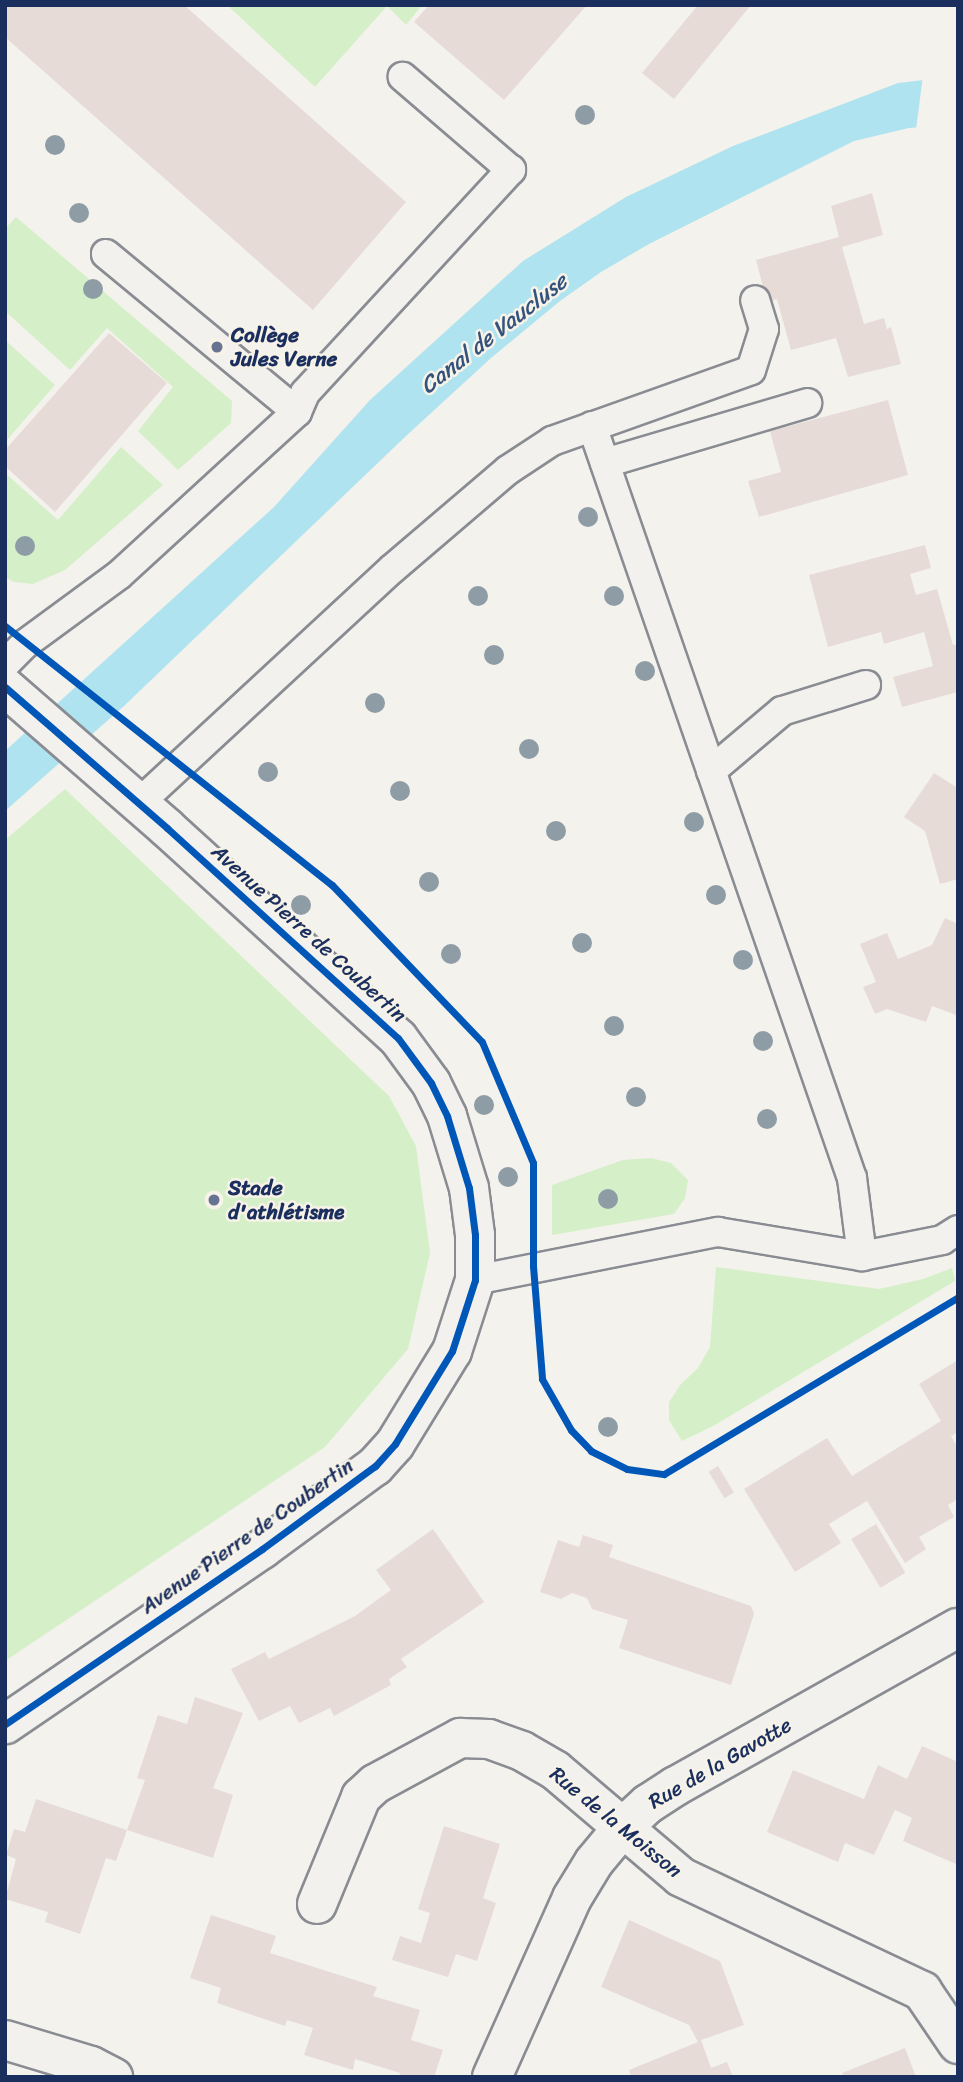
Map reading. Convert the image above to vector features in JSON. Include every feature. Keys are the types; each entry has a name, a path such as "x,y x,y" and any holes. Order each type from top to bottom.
{"street":[{"name":"Avenue Pierre de Coubertin","path":"5,687 398,1038 431,1083 461,1151 475,1235 475,1280 453,1351 395,1444 375,1466 272,1542 5,1724"},
{"name":"Rue de la Gavotte","path":"492,2077 572,1898 594,1862 623,1826 648,1804 676,1786 958,1628"},
{"name":"Rue de la Moisson","path":"317,1905 361,1797 374,1784 460,1738 489,1739 522,1751 555,1770 681,1877 922,1991 958,2044"},
{"path":"9,2043 91,2066 113,2077"}],"lane":[{"path":"5,664 26,643 118,575 297,412 305,393 511,170 403,76"},
{"path":"106,254 297,412"},
{"path":"138,804 382,579 508,470 552,441 751,370 764,329 755,300"},
{"path":"605,463 807,403"},
{"path":"592,426 852,1178 862,1256"},
{"path":"711,771 782,711 866,685"},
{"path":"475,1280 718,1232 862,1256 942,1240 958,1230"}],"green space":[{"path":"227,5 422,5 406,25 387,6 315,87"},
{"path":"16,217 232,401 231,423 178,470 138,431 173,387 107,328 70,370 5,311 5,229"},
{"path":"5,340 55,385 5,442"},
{"path":"121,447 163,485 65,570 33,584 14,582 5,577 5,473 58,520"},
{"name":"Stade d'athlétisme","path":"65,789 389,1096 416,1146 430,1253 408,1349 325,1447 5,1661 5,840"},
{"path":"651,1158 671,1163 688,1180 685,1198 674,1214 552,1235 552,1185 623,1160"},
{"path":"716,1267 879,1289 923,1279 952,1268 955,1281 715,1425 682,1441 669,1420 669,1402 681,1384 698,1368 710,1347"}],"water":[{"name":"Canal de Vaucluse","path":"958,76 958,124 909,128 854,141 649,244 601,272 560,301 491,358 406,436 124,706 5,811 5,751 274,507 370,400 523,261 626,197 733,146 898,83"}],"pier":[{"path":"958,72 957,127 916,130 923,75"}],"building":[{"path":"5,5 184,5 406,202 313,310 5,37"},
{"path":"429,5 587,5 504,100 414,22"},
{"path":"698,5 751,5 674,99 642,73"},
{"path":"872,193 883,235 842,247 864,324 884,318 887,329 891,327 901,364 848,377 836,338 791,350 777,299 767,302 756,260 839,237 831,206"},
{"path":"109,333 167,383 55,512 5,466 5,450"},
{"path":"888,400 908,475 759,517 748,481 781,472 770,431"},
{"path":"925,545 931,568 910,574 916,595 937,589 953,645 958,644 958,692 902,707 893,677 933,666 924,632 884,644 881,632 828,647 809,575"},
{"path":"934,773 958,788 958,879 940,884 925,831 904,817"},
{"path":"945,918 958,924 956,1015 932,1006 926,1022 887,1009 875,1014 863,987 876,982 860,944 887,933 898,959 932,945"},
{"path":"958,1360 958,1432 951,1436 958,1448 958,1499 948,1505 954,1517 919,1537 926,1549 905,1563 867,1501 829,1524 841,1543 795,1572 744,1489 827,1438 852,1476 941,1421 919,1384"},
{"path":"718,1466 734,1493 725,1498 709,1472"},
{"path":"876,1524 905,1573 880,1588 851,1539"},
{"path":"433,1529 484,1602 401,1659 407,1667 389,1679 391,1685 334,1716 330,1708 299,1723 290,1706 259,1721 231,1669 265,1652 269,1659 355,1616 391,1590 376,1570"},
{"path":"583,1535 613,1545 609,1557 751,1606 754,1614 731,1685 619,1648 628,1620 592,1609 587,1598 572,1593 561,1599 540,1592 558,1540 579,1547"},
{"path":"195,1697 243,1713 213,1788 233,1795 213,1858 127,1830 145,1780 137,1778 158,1715 187,1724"},
{"path":"922,1746 958,1762 956,1864 903,1841 912,1818 895,1810 874,1855 845,1843 838,1862 767,1832 793,1770 864,1799 878,1765 907,1779"},
{"path":"36,1799 127,1830 116,1861 106,1858 80,1934 45,1922 48,1912 5,1899 16,1859 6,1855 14,1829 25,1832"},
{"path":"444,1826 500,1844 483,1898 496,1903 477,1961 456,1954 448,1977 392,1960 400,1936 421,1943 430,1913 418,1909"},
{"path":"211,1915 276,1936 270,1953 377,1987 373,1996 420,2010 411,2040 443,2050 434,2077 399,2077 400,2073 355,2059 353,2070 304,2055 313,2028 287,2020 285,2026 217,2003 221,1988 190,1978"},
{"path":"629,1920 720,1961 744,2025 701,2040 711,2068 727,2062 733,2077 631,2077 629,2070 698,2042 689,2025 601,1987"},
{"path":"905,2048 916,2077 844,2077 842,2073"}],"cycle path":[{"path":"5,626 332,885 482,1042 533,1163 533,1266 542,1379 571,1430 591,1451 627,1469 664,1474 958,1297"},
{"path":"5,687 167,828 398,1038 431,1083 447,1116 469,1188 475,1235 475,1280 452,1351 395,1444 375,1466 262,1549 5,1724"}],"place":[{"name":"Collège Jules Verne","path":"217,347"},
{"name":"Stade d'athlétisme","path":"214,1200"}]}
